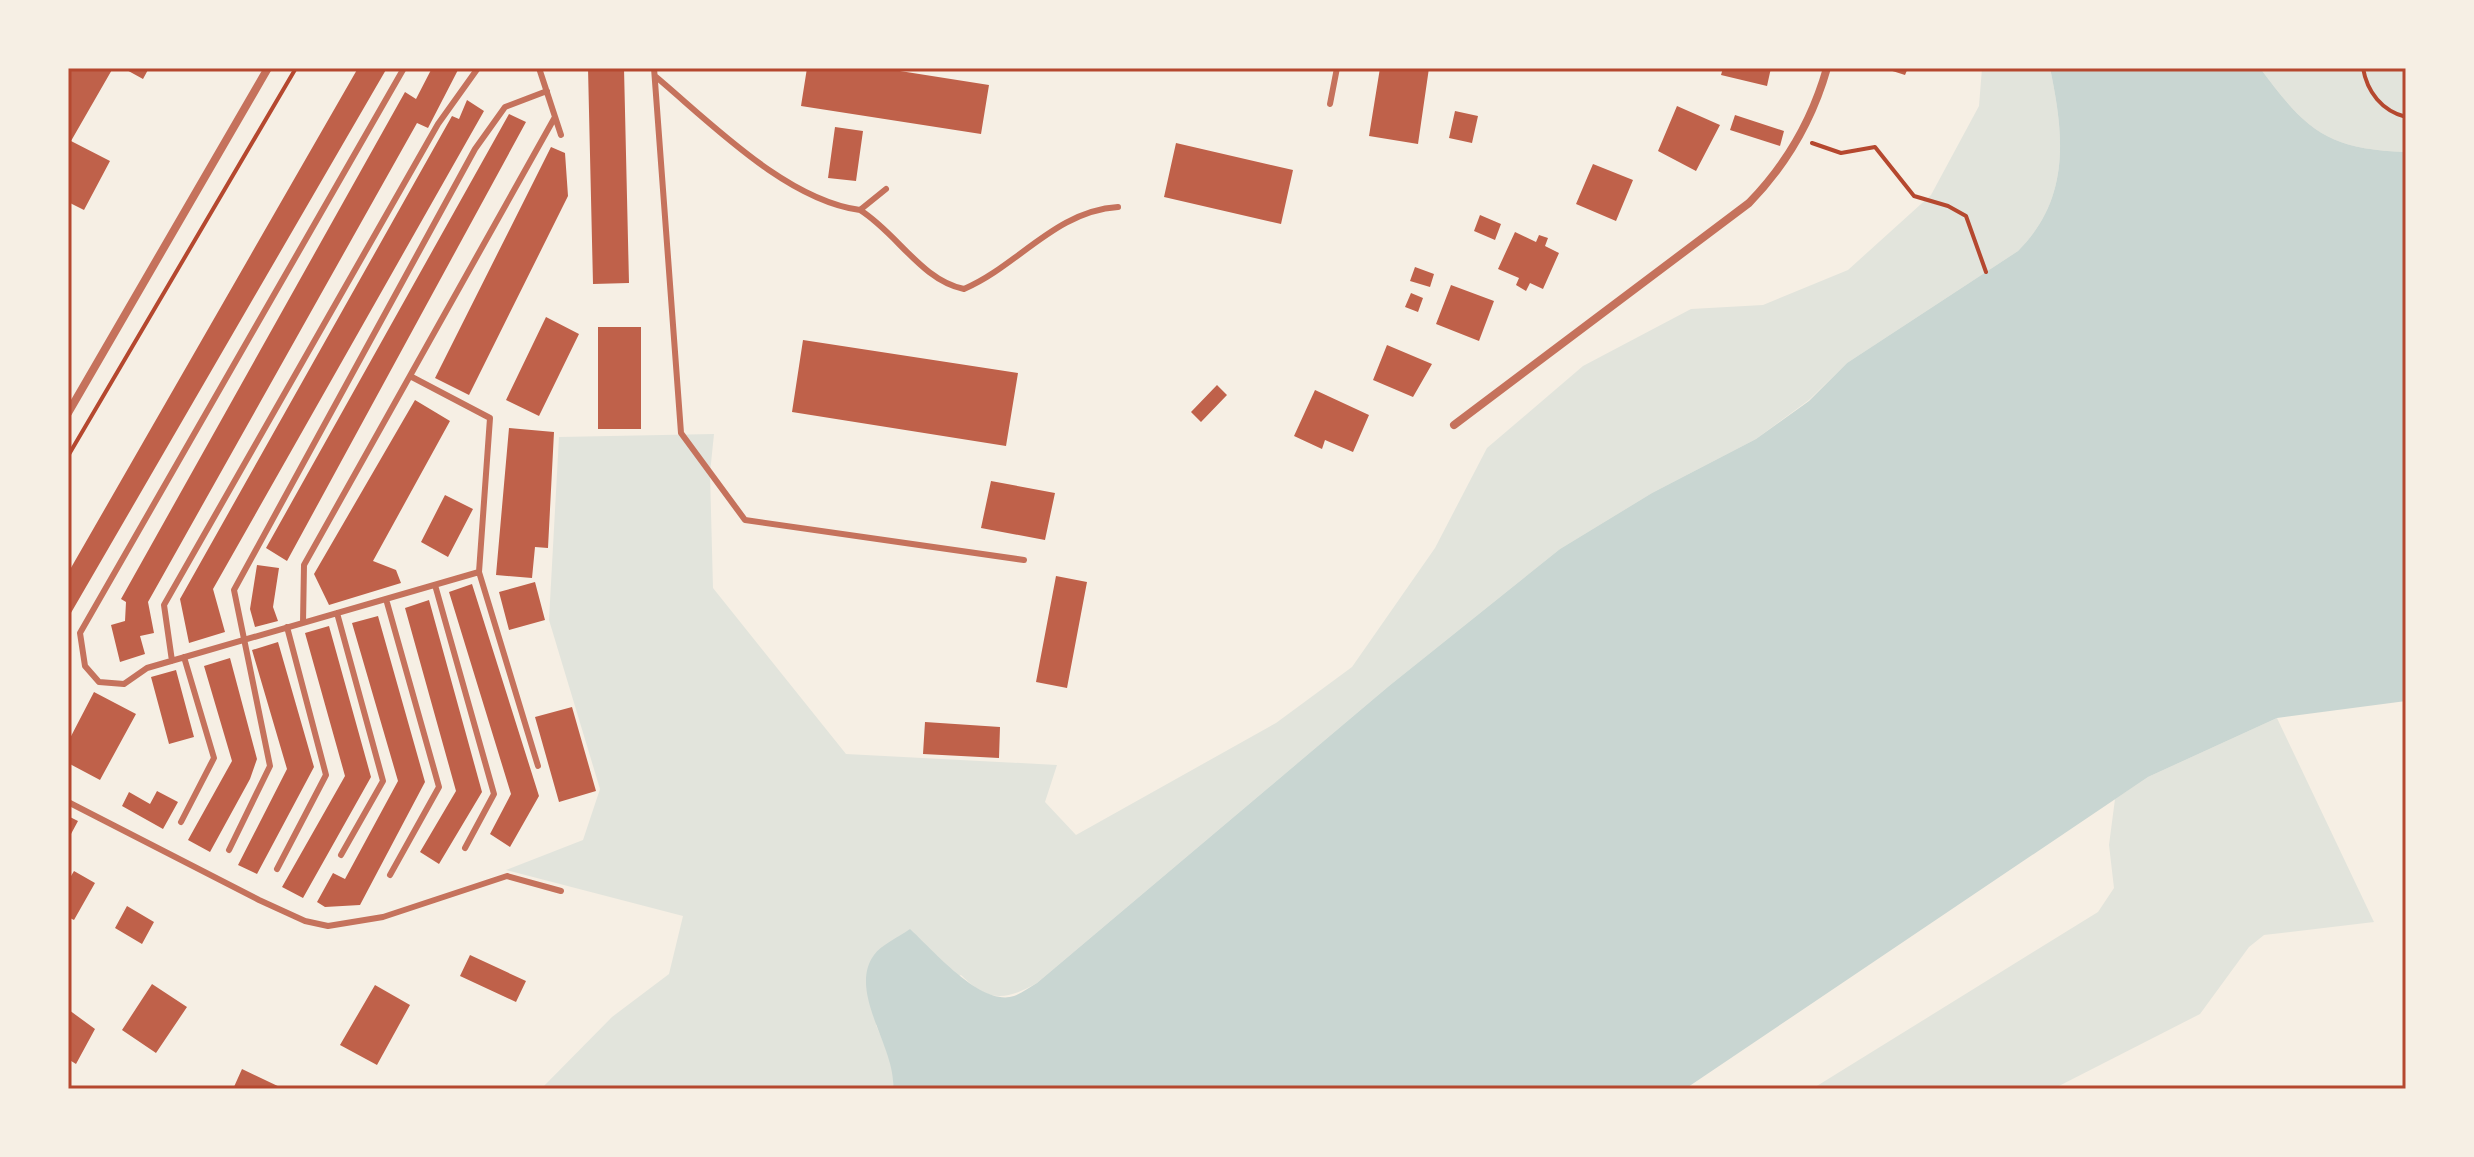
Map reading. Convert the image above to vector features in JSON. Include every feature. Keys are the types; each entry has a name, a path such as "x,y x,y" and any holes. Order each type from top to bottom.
{"street":[{"path":"68,413 268,68"},
{"path":"1454,425 1722,226 1774,177 1799,137 1827,68"}],"lane":[{"path":"404,68 80,633 85,666 99,682 124,684 147,668 479,572"},
{"path":"172,661 164,605 438,124 478,68"},
{"path":"539,68 561,135"},
{"path":"654,68 681,433 745,520 1024,560"},
{"path":"1330,104 1337,68"},
{"path":"655,76 763,166 837,207 860,210 884,226 936,279 964,289 1062,225 1087,213 1118,207"},
{"path":"229,850 270,766 234,590 475,149 505,107 547,91"},
{"path":"303,623 304,565 555,117"},
{"path":"860,210 886,189"},
{"path":"410,376 490,418 479,572 538,766"},
{"path":"435,585 494,794 465,848"},
{"path":"386,599 439,787 390,875"},
{"path":"337,613 383,781 341,855"},
{"path":"277,869 326,775 287,627"},
{"path":"181,822 214,758 184,657"},
{"path":"68,802 259,900 305,921 328,926 383,917 507,876 561,891"}],"path":[{"path":"68,456 296,68"},
{"path":"2363,68 2366,85 2379,102 2395,114 2406,117"},
{"path":"1799,137 1841,153 1875,147 1914,196 1948,206 1966,216 1986,272"}],"shaded area":[{"path":"1982,68 2050,68 2058,117 2059,165 2047,209 2035,231 2018,251 1847,363 1809,400 1756,439 1652,493 1560,549 1389,686 1037,983 1015,993 997,996 980,990 961,975 876,1025 893,1065 893,1089 541,1089 612,1017 669,974 683,916 506,870 583,840 600,789 549,620 559,437 714,434 710,473 713,588 846,754 1057,765 1045,802 1076,835 1276,723 1352,667 1435,548 1487,448 1583,366 1691,309 1763,305 1848,270 1931,195 1979,106"},
{"path":"2050,68 2260,68 2291,107 2320,132 2356,146 2406,152 2406,701 2277,718 2148,777 1685,1089 893,1089 888,1056 866,986 867,970 881,948 910,929 958,974 987,993 1001,997 1014,996 1026,990 1389,686 1560,549 1652,493 1756,439 1809,401 1847,363 2018,251 2035,231 2047,209 2059,165 2058,117"},
{"path":"2260,68 2406,68 2406,152 2356,146 2320,132 2291,107"},
{"path":"2277,718 2374,922 2264,935 2249,947 2200,1014 2053,1089 1812,1089 2098,912 2114,888 2109,845 2115,799 2148,777"}],"building":[{"path":"68,68 113,68 71,141 110,161 84,210 68,202"},
{"path":"123,68 149,68 143,79"},
{"path":"358,68 387,68 68,618 68,573"},
{"path":"432,68 459,68 428,128 417,123 148,602 154,633 140,636 145,654 120,662 111,625 125,621 126,602 121,599 405,92 416,99"},
{"path":"588,68 624,68 629,283 593,284"},
{"path":"807,68 881,68 989,85 981,134 801,106"},
{"path":"1380,68 1429,68 1418,144 1369,136"},
{"path":"1723,68 1771,68 1767,86 1721,75"},
{"path":"1883,68 1908,68 1905,75"},
{"path":"467,100 484,111 213,589 225,632 189,643 180,599 452,116 459,119"},
{"path":"1677,106 1720,125 1696,171 1658,151"},
{"path":"1455,111 1478,116 1472,143 1449,138"},
{"path":"509,114 526,122 287,561 266,548"},
{"path":"1735,115 1784,131 1780,146 1730,130"},
{"path":"835,127 863,131 856,181 828,178"},
{"path":"1176,143 1293,170 1281,224 1164,197"},
{"path":"551,147 565,153 568,196 469,395 435,378"},
{"path":"1593,164 1633,180 1616,221 1576,204"},
{"path":"1480,215 1501,224 1495,240 1474,231"},
{"path":"1515,232 1536,242 1539,235 1548,238 1545,246 1559,253 1543,289 1530,283 1526,291 1516,285 1519,278 1498,269"},
{"path":"1415,267 1434,274 1430,287 1410,281"},
{"path":"1451,285 1494,301 1479,341 1436,324"},
{"path":"1411,293 1423,298 1418,312 1405,307"},
{"path":"546,317 579,334 539,416 506,400"},
{"path":"598,327 641,327 641,429 598,429"},
{"path":"803,340 1018,373 1006,446 792,412"},
{"path":"1387,345 1432,364 1413,397 1373,380"},
{"path":"1217,385 1227,395 1201,422 1191,412"},
{"path":"1315,390 1369,415 1353,452 1325,440 1322,449 1294,436"},
{"path":"415,400 450,421 373,561 396,570 401,583 329,605 314,574"},
{"path":"509,428 554,432 548,548 535,547 532,578 496,575"},
{"path":"991,481 1055,493 1045,540 981,528"},
{"path":"445,495 473,509 448,557 421,542"},
{"path":"257,565 279,568 273,607 278,621 255,627 250,609"},
{"path":"1056,576 1087,582 1067,688 1036,682"},
{"path":"535,582 545,620 509,630 499,592"},
{"path":"472,584 539,796 510,847 490,834 511,794 449,592"},
{"path":"429,600 482,792 439,864 420,852 456,791 405,608"},
{"path":"378,616 425,782 360,905 325,907 317,902 333,873 345,879 398,781 352,623"},
{"path":"329,626 371,777 303,898 282,887 345,776 305,633"},
{"path":"278,642 314,767 257,874 238,865 287,769 252,650"},
{"path":"230,658 257,759 250,779 210,852 188,840 232,761 204,666"},
{"path":"176,670 194,737 169,744 151,677"},
{"path":"94,692 136,714 100,780 68,763 68,742"},
{"path":"572,707 596,791 559,802 535,717"},
{"path":"925,722 1000,727 999,758 923,754"},
{"path":"157,791 178,802 163,829 122,806 129,792 150,804"},
{"path":"68,816 78,821 71,834 68,833"},
{"path":"74,871 95,883 74,920 68,917 68,881"},
{"path":"127,906 154,922 142,944 115,928"},
{"path":"470,955 526,981 516,1002 460,976"},
{"path":"152,984 187,1007 156,1053 122,1030"},
{"path":"375,985 410,1005 377,1065 340,1045"},
{"path":"69,1010 95,1029 76,1064 68,1059"},
{"path":"242,1069 284,1089 233,1089"}]}
